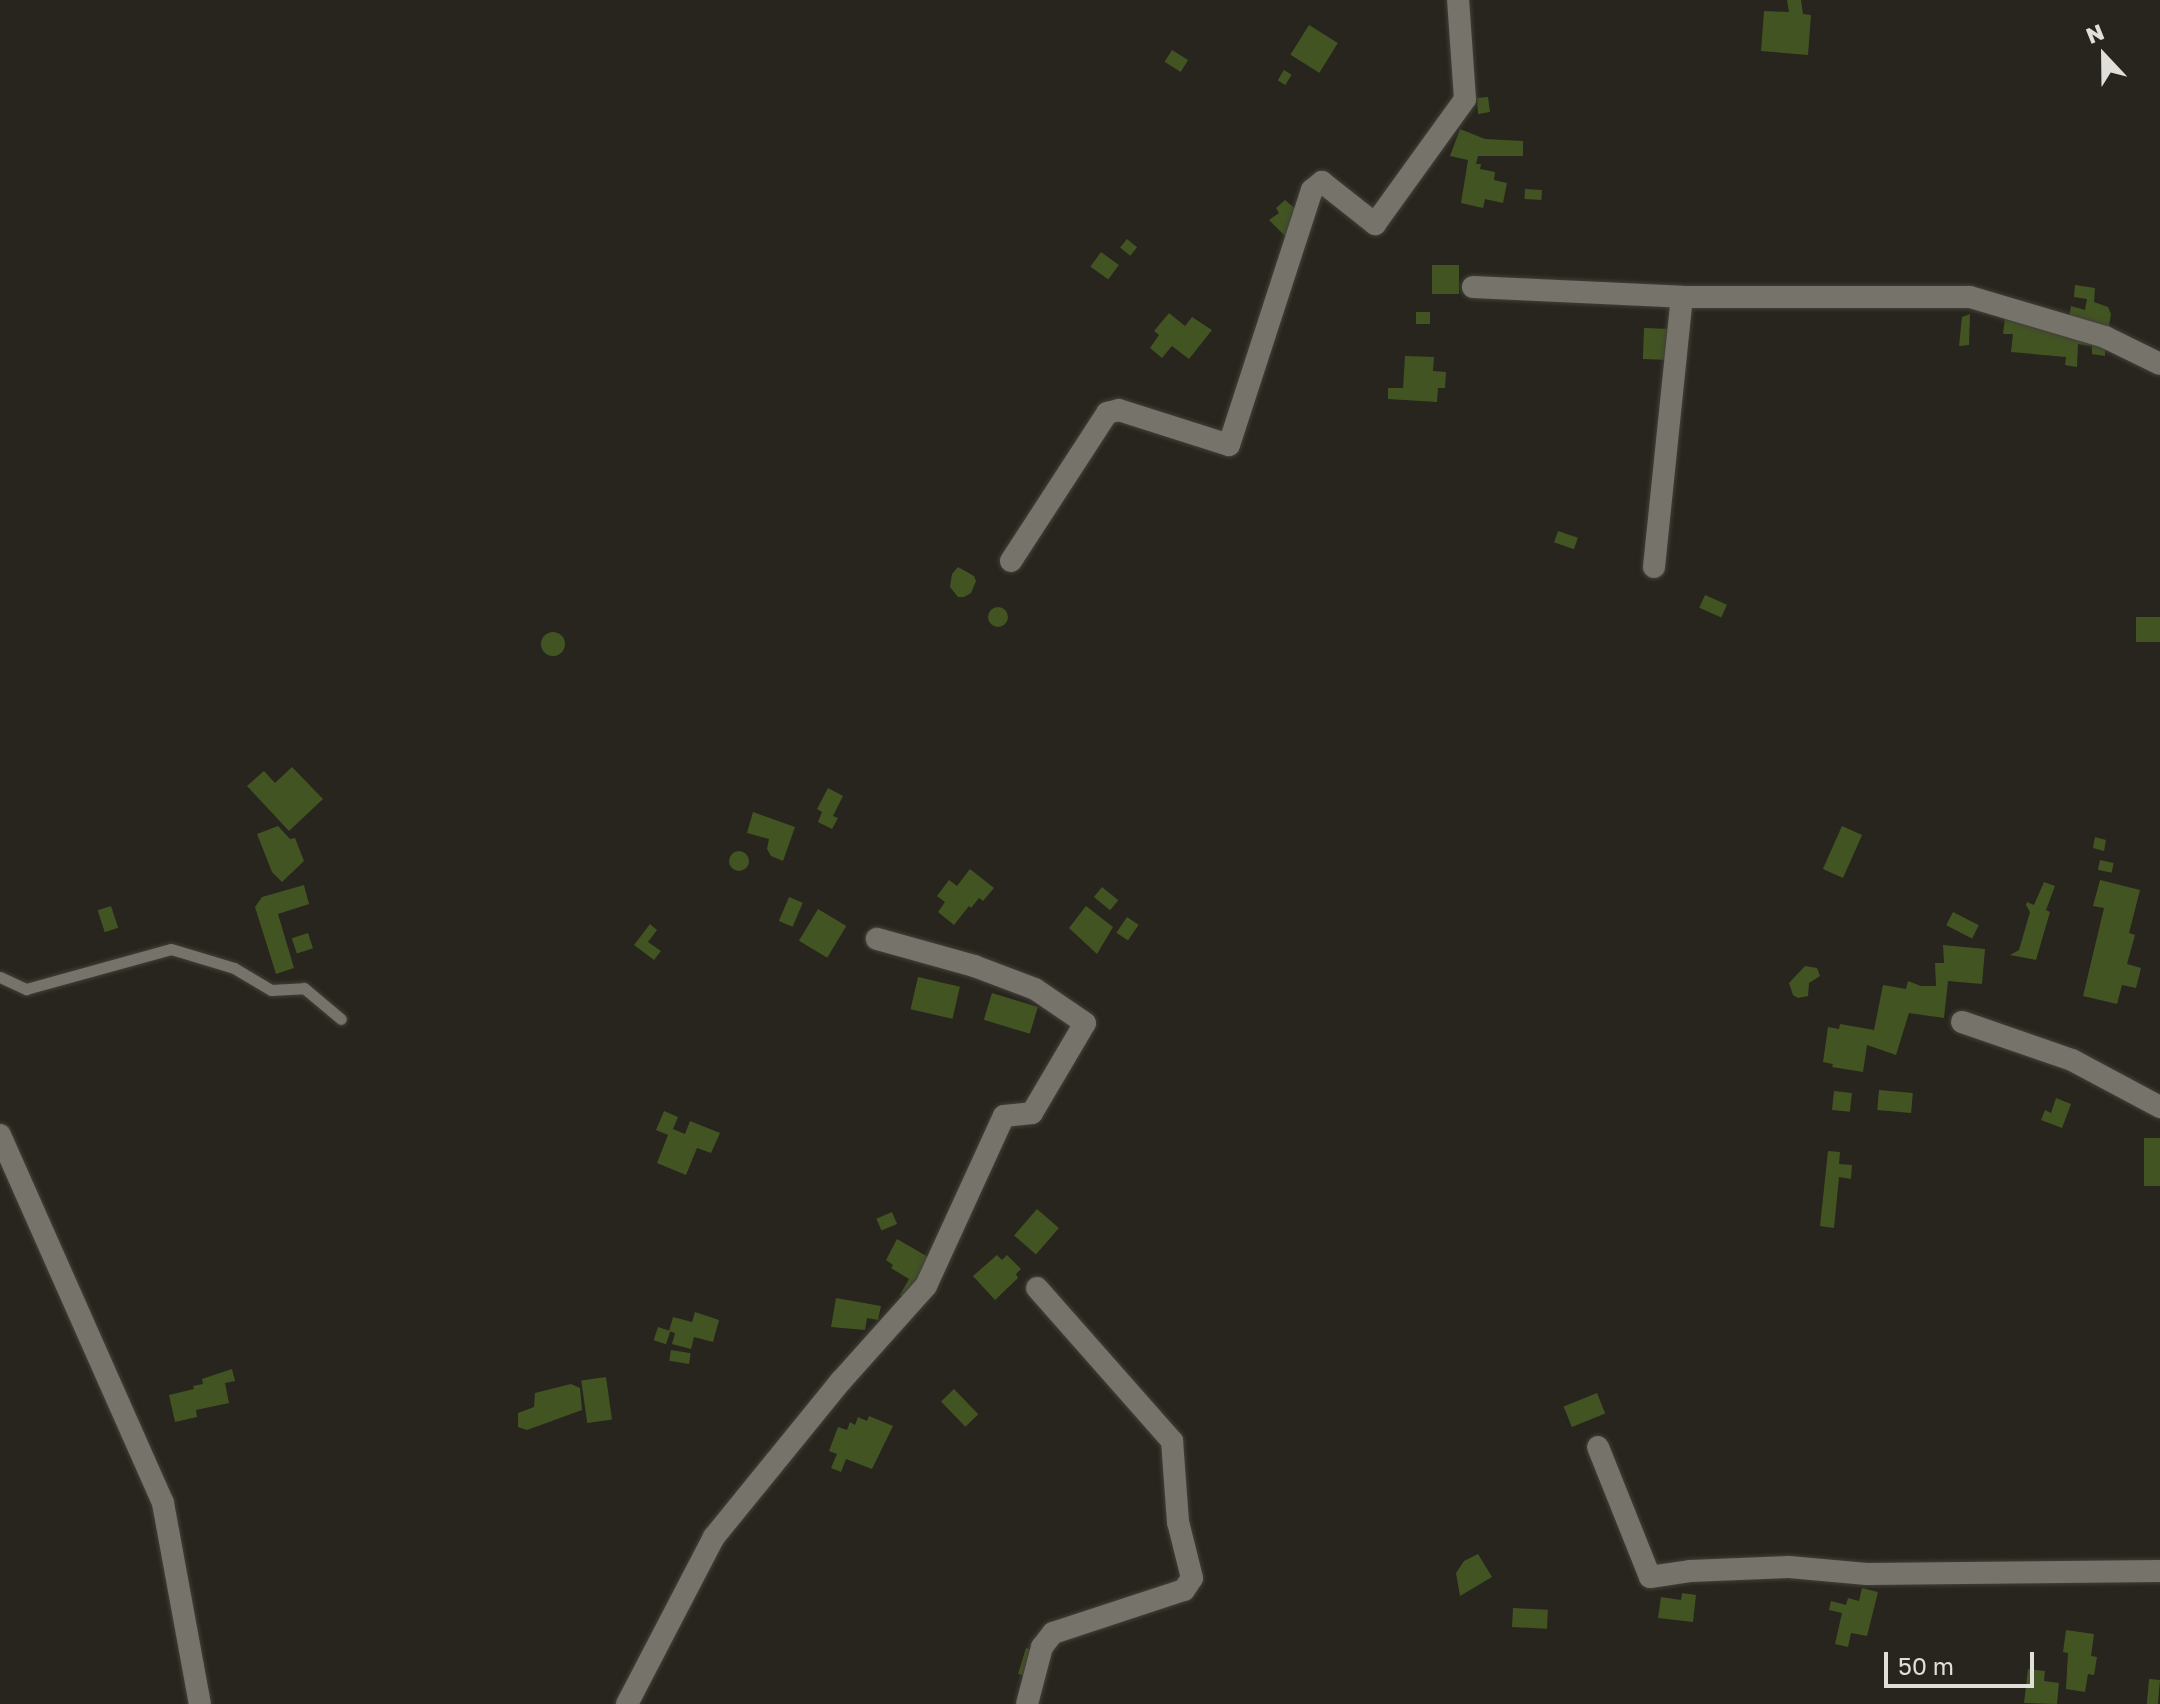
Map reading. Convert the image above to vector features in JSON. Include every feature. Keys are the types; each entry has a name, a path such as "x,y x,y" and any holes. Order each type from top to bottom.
{"street":[{"path":"1011,561 1107,413 1119,410 1229,445 1312,190 1322,182 1375,224 1465,99 1458,0"},
{"path":"1473,287 1682,297 1970,297 2105,337 2160,364"},
{"path":"1654,567 1682,297"},
{"path":"627,1704 714,1537 841,1381 926,1286 1004,1116 1032,1113 1085,1023 1035,989 974,966 877,939"},
{"path":"1962,1022 2072,1060 2160,1107"},
{"path":"0,1135 163,1503 200,1704"},
{"path":"1027,1704 1042,1647 1053,1633 1184,1590 1192,1578 1178,1522 1172,1441 1037,1288"},
{"path":"1598,1447 1650,1577 1789,1567 1867,1574 2160,1571"}],"lane":[{"path":"0,977 26,989 171,949 234,968 271,990 304,988 341,1019"}],"building":[{"path":"1787,0 1801,0 1803,14 1811,15 1808,55 1761,51 1764,11 1789,12"},
{"path":"1309,25 1338,43 1319,73 1290,55"},
{"path":"1172,50 1188,60 1181,72 1165,62"},
{"path":"1284,70 1292,75 1285,85 1278,80"},
{"path":"1488,97 1490,112 1478,114 1477,98"},
{"path":"1460,129 1485,139 1523,141 1523,156 1478,156 1476,164 1481,164 1480,169 1495,172 1494,180 1507,183 1503,203 1485,199 1483,208 1461,203 1468,160 1450,156"},
{"path":"1525,189 1542,190 1541,200 1524,199"},
{"path":"1285,200 1298,211 1288,239 1269,220 1279,213 1276,208"},
{"path":"1127,239 1137,247 1130,256 1120,248"},
{"path":"1101,252 1119,265 1108,279 1090,267"},
{"path":"1432,265 1459,265 1459,294 1432,294"},
{"path":"2075,285 2095,288 2094,302 2108,307 2111,314 2108,332 2069,319 2071,306 2085,310 2087,299 2074,297"},
{"path":"1416,312 1430,312 1430,324 1416,324"},
{"path":"1169,313 1185,326 1192,317 1212,330 1189,359 1172,346 1162,358 1150,348 1159,335 1154,331"},
{"path":"1970,314 1969,345 1959,346 1962,317"},
{"path":"2005,318 2105,342 2105,356 2092,354 2092,346 2078,344 2077,367 2065,365 2066,357 2011,352 2013,334 2003,334"},
{"path":"1644,328 1671,329 1670,360 1643,359"},
{"path":"1405,356 1434,357 1433,371 1446,372 1445,388 1438,388 1437,402 1388,399 1388,388 1403,388"},
{"path":"1558,531 1578,538 1574,549 1554,542"},
{"path":"958,567 974,576 976,581 971,593 964,597 958,597 950,587 952,574"},
{"path":"1705,595 1727,605 1721,618 1699,608"},
{"path":"998,607 1005,610 1008,617 1005,624 998,627 991,624 988,617 991,610"},
{"path":"2136,617 2160,617 2160,642 2136,642"},
{"path":"553,632 561,636 565,644 561,652 553,656 545,652 541,644 545,636"},
{"path":"292,767 323,799 289,831 247,786 264,771 275,783"},
{"path":"828,788 843,796 833,816 838,818 832,829 818,822 822,812 817,809"},
{"path":"753,812 795,827 783,861 771,856 767,849 769,839 747,833"},
{"path":"278,826 290,839 295,838 304,861 282,882 272,872 257,834"},
{"path":"1842,826 1862,835 1843,878 1823,869"},
{"path":"2095,837 2106,840 2104,851 2093,848"},
{"path":"739,851 746,854 749,861 746,868 739,871 732,868 729,861 732,854"},
{"path":"2100,860 2114,863 2112,873 2098,870"},
{"path":"970,869 994,888 983,901 979,898 971,908 969,906 954,925 938,912 945,902 937,896 949,880 957,886"},
{"path":"2100,880 2140,890 2129,933 2135,935 2127,964 2141,968 2136,988 2122,985 2117,1004 2083,996 2104,908 2093,906"},
{"path":"2044,882 2055,886 2046,910 2050,912 2036,960 2010,955 2019,950 2030,912 2027,902 2034,905"},
{"path":"304,885 309,904 278,914 294,968 276,974 255,907 262,897"},
{"path":"1102,887 1118,900 1110,910 1094,897"},
{"path":"789,897 803,903 793,927 779,921"},
{"path":"111,906 118,928 105,932 98,910"},
{"path":"1086,906 1113,927 1097,954 1069,928"},
{"path":"818,909 846,926 827,958 799,941"},
{"path":"1953,912 1979,925 1972,939 1946,925"},
{"path":"1127,917 1139,925 1128,941 1116,933"},
{"path":"650,924 657,930 648,942 661,951 654,960 634,945"},
{"path":"308,933 313,948 297,953 292,938"},
{"path":"1943,945 1985,949 1982,984 1948,981 1944,1018 1909,1013 1896,1055 1867,1045 1863,1072 1832,1067 1833,1064 1823,1062 1828,1027 1839,1029 1840,1024 1874,1030 1883,985 1906,989 1908,981 1921,986 1936,986 1935,963 1944,963"},
{"path":"1805,966 1817,968 1820,976 1809,983 1808,996 1798,998 1793,995 1789,983"},
{"path":"918,977 960,987 952,1019 911,1009"},
{"path":"992,993 1038,1007 1030,1034 984,1020"},
{"path":"1879,1090 1913,1093 1911,1113 1877,1110"},
{"path":"1834,1091 1852,1093 1850,1112 1832,1110"},
{"path":"2056,1098 2071,1104 2062,1128 2041,1120 2045,1110 2051,1113"},
{"path":"664,1111 678,1117 673,1129 685,1134 690,1121 720,1133 711,1153 697,1148 686,1175 657,1163 668,1135 656,1130"},
{"path":"2144,1138 2160,1138 2160,1186 2144,1186"},
{"path":"1828,1151 1840,1152 1839,1164 1852,1165 1851,1179 1839,1177 1834,1228 1820,1226"},
{"path":"1037,1209 1059,1228 1036,1254 1014,1235"},
{"path":"892,1212 897,1224 881,1231 876,1219"},
{"path":"897,1239 935,1261 910,1302 900,1295 909,1279 891,1268 893,1265 886,1260"},
{"path":"997,1255 1002,1260 1007,1255 1021,1269 1016,1274 1018,1278 995,1300 973,1276"},
{"path":"836,1298 881,1306 878,1320 867,1318 865,1330 831,1327"},
{"path":"695,1312 719,1320 713,1342 694,1337 691,1349 672,1344 675,1333 669,1331 673,1317 692,1322"},
{"path":"658,1327 670,1331 666,1344 654,1340"},
{"path":"671,1350 691,1353 689,1364 669,1361"},
{"path":"232,1369 235,1381 225,1383 229,1403 196,1410 197,1417 175,1422 169,1395 194,1389 193,1386 203,1384 202,1379"},
{"path":"606,1377 612,1420 587,1423 581,1380"},
{"path":"571,1384 580,1388 582,1410 527,1430 518,1427 518,1413 534,1407 535,1393"},
{"path":"954,1389 978,1414 965,1427 941,1402"},
{"path":"1597,1393 1605,1413 1572,1427 1564,1406"},
{"path":"869,1416 893,1426 872,1469 846,1459 841,1472 831,1468 837,1454 829,1451 838,1427 847,1430 850,1422 855,1425 858,1417 867,1421"},
{"path":"1478,1554 1492,1577 1460,1596 1456,1573 1464,1561"},
{"path":"1862,1588 1878,1592 1867,1636 1851,1633 1848,1647 1835,1644 1842,1613 1829,1610 1831,1601 1846,1605 1848,1598 1859,1601"},
{"path":"1682,1593 1696,1595 1693,1622 1658,1618 1661,1597 1681,1600"},
{"path":"1513,1608 1548,1610 1547,1629 1512,1627"},
{"path":"2066,1630 2094,1634 2091,1656 2097,1657 2094,1675 2088,1674 2085,1692 2066,1689 2068,1653 2063,1652"},
{"path":"1026,1648 1036,1651 1028,1677 1018,1674"},
{"path":"2028,1669 2045,1671 2044,1681 2059,1683 2057,1704 2024,1703"},
{"path":"2149,1679 2160,1680 2158,1704 2147,1704"}]}
